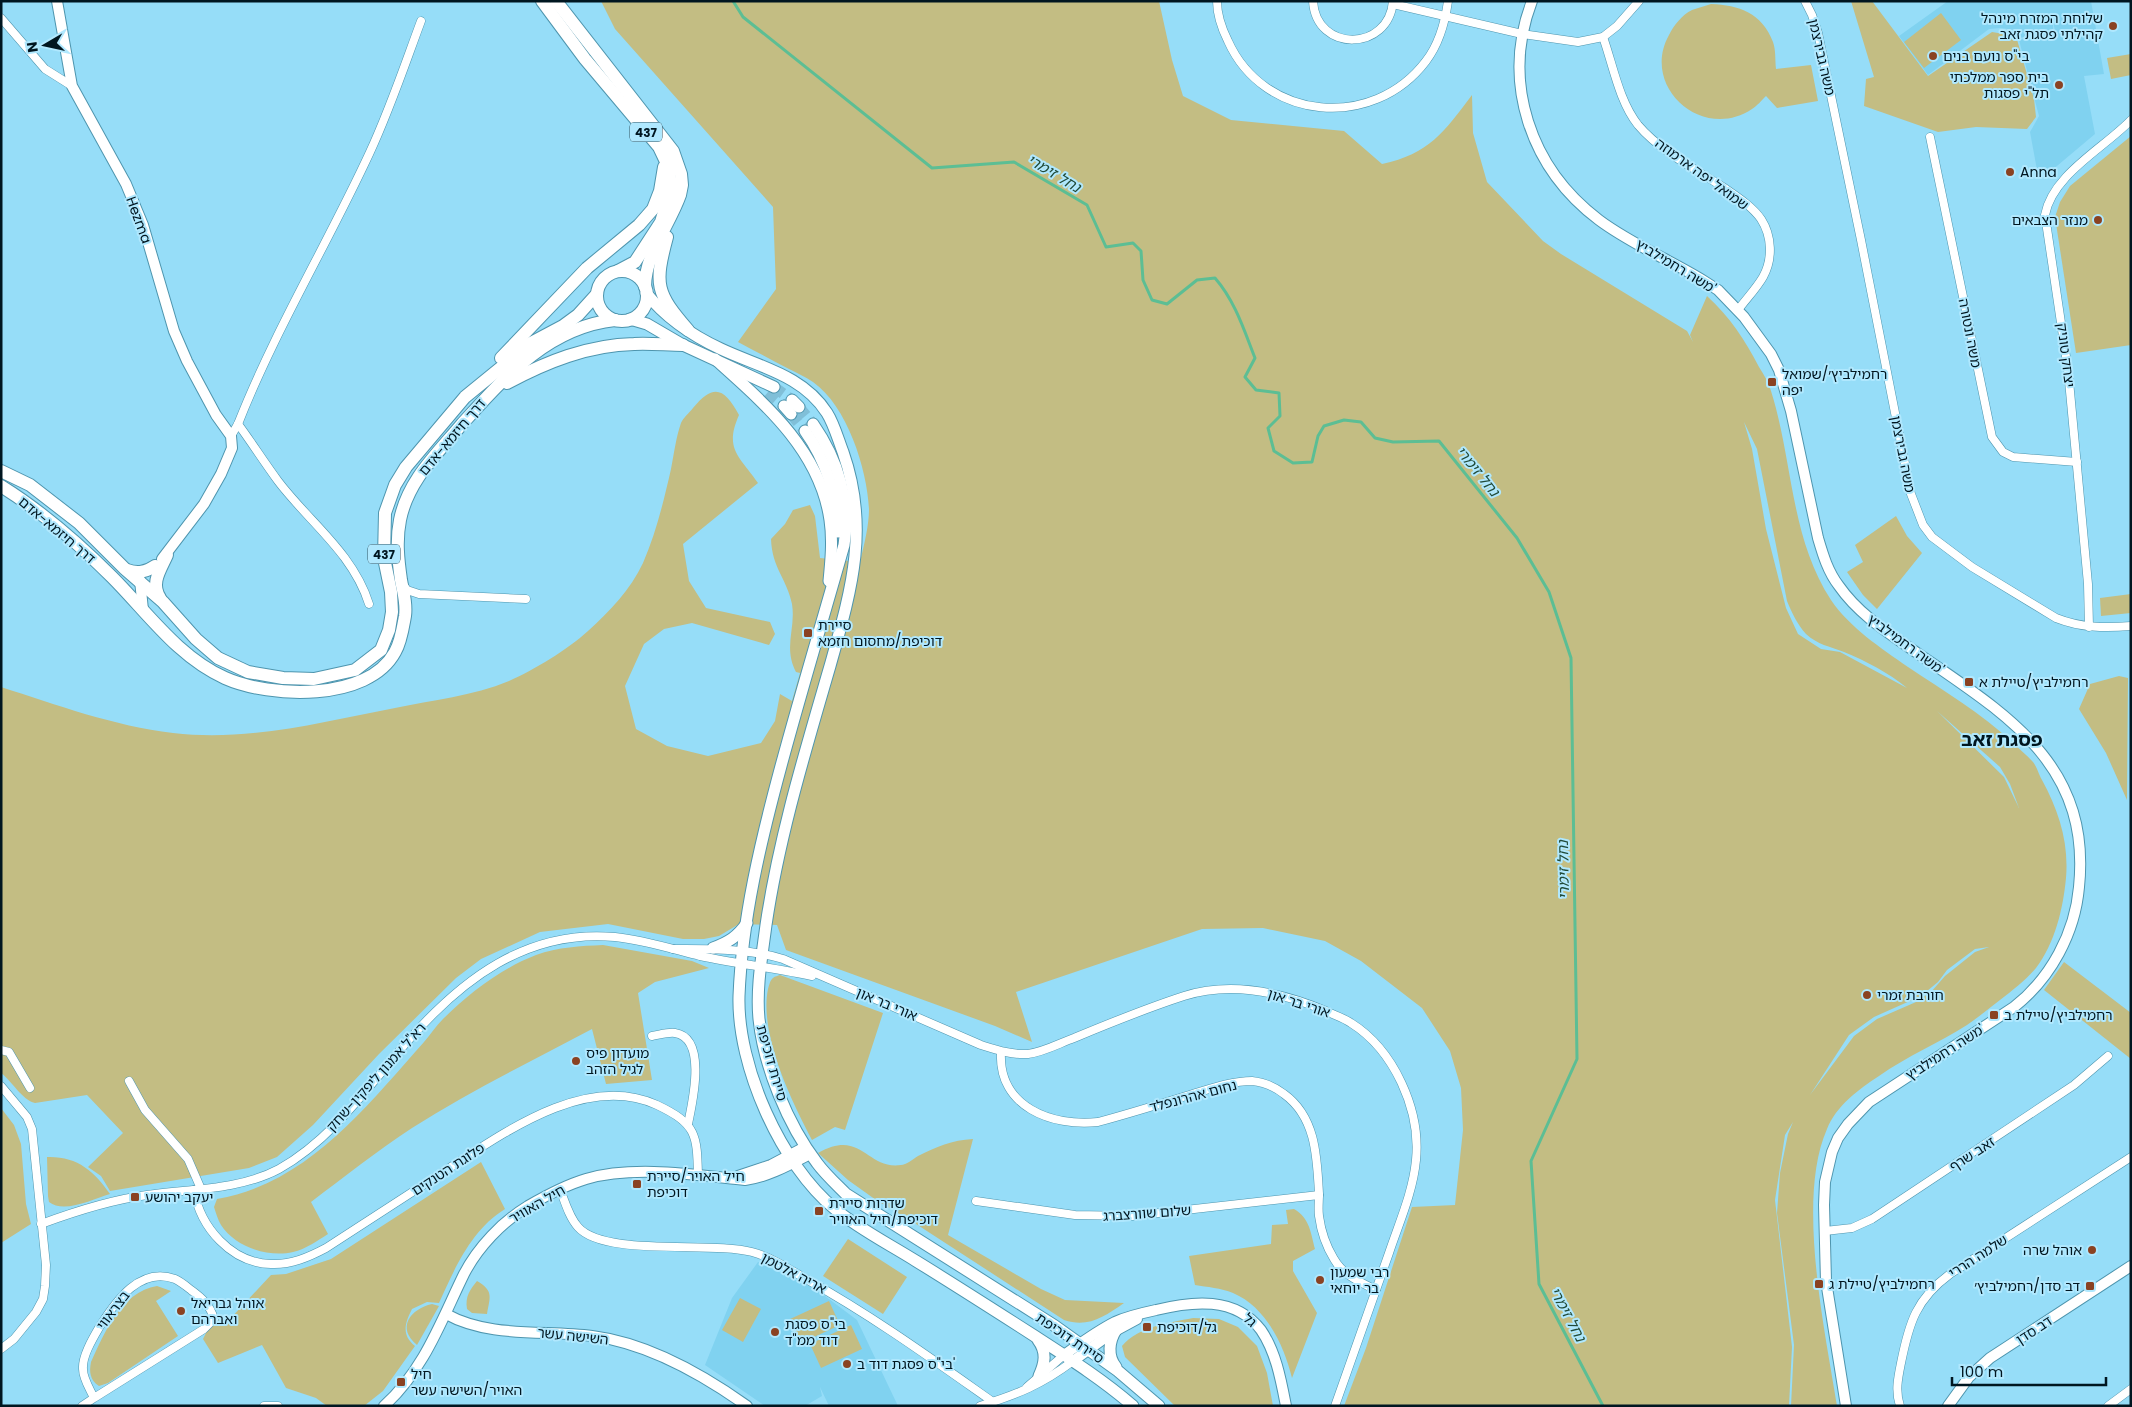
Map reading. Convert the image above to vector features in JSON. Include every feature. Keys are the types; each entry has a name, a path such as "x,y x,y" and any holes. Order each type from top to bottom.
{"main road":[{"name":"437","path":"542,1 585,59 659,147 665,159 671,189 661,222 635,262 618,271"},
{"name":"437","path":"556,1 673,151 678,162 682,185 675,209 650,257 645,273 646,290"},
{"path":"466,397 566,288 644,220 653,208 660,191 665,159"},
{"path":"675,209 659,273 660,288 664,300 688,330"},
{"path":"630,319 641,312 644,306 646,290 634,274 618,271 603,279 597,294 601,310 615,320 630,319 647,324 683,345 726,366 764,380 771,389"},
{"name":"סיירת דוכיפת","path":"646,290 658,307 688,330 720,349 781,374 798,384 827,413 835,430 852,481 857,530 854,574 785,824 774,870 762,954 759,1014 774,1081 788,1116 819,1166 846,1194 1084,1346 1118,1371 1159,1406"},
{"name":"דרך חיזמא-אדם","path":"1,471 30,485 80,523 125,569 140,580 163,602 196,639 218,658 248,672 283,678 314,679 355,670 381,650 389,630 392,612 391,592 384,558 386,513 395,485 406,467 466,397 531,343 563,326 578,315 597,294"},
{"name":"דרך חיזמא-אדם","path":"1,486 25,501 49,520 112,577 189,658 212,672 236,683 283,692 311,693 357,682 373,675 395,652 405,614 405,597 396,545 400,519 413,484 430,459 491,391 528,356 572,330 601,321 615,320"},
{"path":"491,391 531,370 580,352 632,344 683,345"},
{"path":"715,359 781,420 795,439 818,481 830,520 831,553 827,603"},
{"name":"סיירת דוכיפת","path":"809,427 827,474 836,506 838,535 834,581 767,819 748,921 739,997 741,1028 756,1087 771,1124 790,1160 802,1176 834,1209 1069,1358 1109,1386 1133,1406"},
{"path":"163,602 155,586 167,555"},
{"path":"125,569 146,572 155,566"},
{"path":"713,948 728,942 738,935 748,921"},
{"path":"1116,1330 1112,1337 1111,1355 1113,1364 1118,1371"},
{"path":"1035,1336 1043,1346 1045,1356 1044,1366 1039,1376"}],"street":[{"name":"Hezma","path":"57,1 72,86 126,184 143,225 174,331 187,361 216,415 231,436"},
{"path":"1217,1 1221,27 1234,54 1250,74 1271,91 1295,102 1326,109 1355,106 1384,97 1406,82 1426,61 1439,38 1446,17 1448,1"},
{"path":"1312,1 1317,19 1328,32 1344,40 1369,37 1382,28 1387,22 1393,3 1522,34 1578,42 1603,37 1617,26 1639,1"},
{"name":"משה רחמילביץ'","path":"1532,1 1522,34 1518,56 1520,87 1526,116 1539,149 1558,179 1600,221 1718,290 1738,310 1771,354 1782,377 1818,538 1824,558 1838,586 1865,615 2000,710 2029,737 2047,759 2064,788 2075,824 2081,858 2078,897 2070,929 2056,958 2037,985 2014,1007 1875,1098 1848,1124 1838,1138 1827,1168 1824,1205 1826,1281 1846,1406"},
{"name":"משה גבירצמן","path":"1805,1 1818,33 1915,508 1923,524 1932,537 1972,567 2056,618 2089,627 2131,626"},
{"path":"1,18 45,69 72,86"},
{"path":"112,577 140,580 167,555 204,504 221,474 232,448 231,436 238,424 273,341 295,302 371,150 421,21"},
{"name":"שמואל יפה ארמוזה","path":"1603,37 1623,97 1638,124 1664,148 1736,196 1760,217 1766,228 1770,241 1764,276 1738,310"},
{"name":"יצחק טוניק","path":"2089,627 2068,370 2046,225 2046,210 2058,184 2131,120"},
{"name":"משה ונטורה","path":"1930,137 1992,437 2003,452 2013,457 2077,462"},
{"path":"238,424 278,480 340,551 362,583 368,604"},
{"path":"140,580 142,610"},
{"path":"402,583 407,590 419,594 526,599"},
{"path":"405,614 407,605 412,598 419,594"},
{"name":"רא\"ל אמנון ליפקין-שחק","path":"41,1224 113,1201 247,1181 278,1170 313,1144 343,1116 440,1008 471,981 505,958 542,944 581,936 617,937 761,967"},
{"name":"רא\"ל אמנון ליפקין-שחק","path":"673,949 713,948 762,954"},
{"name":"אורי בר און","path":"762,954 792,962 824,978 1001,1052 1030,1054 1168,1002 1208,990 1231,988 1276,994 1312,1005 1351,1022 1382,1050 1396,1073 1406,1095 1416,1138 1414,1177 1335,1406"},
{"name":"אורי בר און","path":"761,967 824,978"},
{"path":"652,1036 675,1033 682,1036 690,1044 694,1057 695,1089 688,1124 694,1131 696,1140 698,1176"},
{"path":"1,1050 9,1052 30,1088"},
{"name":"נחום אהרונפלד","path":"1001,1052 1000,1063 1003,1073 1018,1100 1039,1114 1062,1122 1081,1124 1098,1122 1216,1087 1252,1081 1265,1083 1290,1098 1308,1124 1314,1139 1319,1195 1318,1214 1334,1260 1342,1270 1356,1280 1376,1290"},
{"name":"זאב שרף","path":"1825,1231 1852,1228 1872,1219 2074,1086 2108,1056"},
{"name":"פלוגת הטנקים","path":"129,1081 145,1110 188,1159 198,1189 196,1204 205,1223 226,1247 242,1257 271,1264 289,1263 309,1257 326,1248 518,1125 560,1106 585,1099 625,1095 644,1099 674,1113 688,1124"},
{"path":"1,1086 27,1117 32,1129 46,1265 43,1300 26,1326 1,1349"},
{"name":"חיל האוויר","path":"384,1406 419,1366 466,1272 490,1238 506,1222 524,1209 560,1189 587,1178 637,1172 728,1178 790,1160 808,1150"},
{"name":"שלמה הררי","path":"1900,1406 1896,1392 1906,1335 1913,1316 1929,1291 1950,1274 2131,1157"},
{"name":"אריה אלטמן","path":"560,1189 572,1218 579,1228 588,1235 603,1240 637,1245 744,1250 773,1260 850,1305 993,1402"},
{"name":"שלום שוורצברג","path":"976,1201 1076,1215 1132,1216 1319,1195"},
{"name":"דב סדן","path":"1948,1406 1969,1377 1990,1358 2131,1266"},
{"name":"בצראווי","path":"82,1406 210,1324 214,1319 203,1298 176,1279 164,1276 138,1282 128,1289 108,1313 96,1332 85,1357 84,1373 94,1398"},
{"name":"גל","path":"1069,1358 1117,1321 1188,1303 1219,1304 1242,1312 1260,1330 1268,1342 1280,1377 1286,1406"},
{"name":"גל","path":"1084,1346 1160,1309"},
{"name":"השישה עשר","path":"446,1314 474,1326 592,1336 619,1341 667,1359 710,1382 747,1406"},
{"path":"1019,1393 1039,1376 1069,1358"},
{"path":"980,1406 1019,1393 1050,1378 1069,1358"},
{"path":"2108,1406 2131,1389"},
{"path":"264,1406 278,1406"}],"shaded area":[{"path":"601,1 1159,1 1172,60 1183,96 1231,120 1344,131 1382,164 1398,160 1424,148 1444,130 1472,95 1473,133 1487,182 1543,241 1687,331 1693,342 1690,335 1707,296 1723,312 1742,338 1770,388 1807,551 1831,600 1847,620 1866,637 1975,712 2031,759 2058,815 2066,852 2066,878 2060,914 2053,937 2036,968 2014,989 1967,1025 1901,1062 1864,1087 1842,1106 1827,1129 1818,1158 1814,1191 1813,1227 1820,1303 1837,1406 1791,1406 1794,1345 1777,1213 1780,1173 1788,1134 1793,1122 1785,1135 1775,1200 1792,1347 1789,1406 1344,1406 1366,1348 1412,1207 1455,1205 1463,1130 1461,1088 1450,1051 1422,1008 1361,961 1325,941 1263,928 1202,929 1016,992 1032,1042 995,1026 786,950 777,925 739,924 719,936 704,939 683,939 608,924 540,932 481,959 456,978 379,1054 313,1125 277,1157 249,1168 110,1191 101,1176 88,1167 123,1133 87,1095 35,1103 21,1094 1,1073 1,687 86,714 151,730 201,735 229,735 257,733 312,724 467,694 509,681 550,659 580,638 604,616 626,591 638,573 652,540 666,493 681,423 707,394 719,392 729,399 739,415 733,436 733,444 740,459 758,483 683,544 689,581 706,608 770,622 775,634 769,645 692,623 664,629 644,644 625,686 636,729 667,746 708,756 761,743 775,721 780,694 792,701 800,673 796,672 790,654 792,604 787,587 774,558 771,539 785,524 793,510 810,505 815,516 820,558 860,562 869,515 864,475 853,439 845,422 836,406 825,393 807,378 738,342 776,289 773,207 615,29","holes":["1744,422 1757,449 1787,601 1797,622 1806,634 1815,641 1869,663 1907,688 1840,652 1821,649 1798,634 1786,608 1766,529 1752,449","1937,711 2000,767 2010,784 2019,808 2004,777","1989,947 1975,952 1945,976 1931,992 1916,1002 1877,1019 1854,1036 1810,1095 1849,1035 1874,1017 1921,996 1938,982 1947,970 1975,949"]},
{"path":"1851,1 1872,1 1928,76 1992,32 2016,36 2034,99 2036,117 2027,129 1976,127 1938,132 1864,106 1866,79 1874,77"},
{"name":"בית ספר ממלכתי תל\"י פסגות","path":"1948,1 2091,1 2104,74 2084,76 2095,134 2051,171 2045,174 2037,170 2030,132 2039,116 2019,40 2055,31 2053,21 2053,29 2020,38 2014,30 1989,29 1928,75 1899,36"},
{"path":"1711,4 1731,6 1748,12 1763,24 1774,45 1776,69 1811,65 1818,101 1777,108 1766,96 1752,109 1733,117 1714,119 1697,114 1681,104 1670,90 1663,73 1662,54 1669,35 1682,17 1692,10"},
{"path":"1941,13 1961,40 1924,68 1904,42"},
{"path":"2131,54 2131,75 2111,79 2107,58"},
{"path":"2131,136 2131,345 2076,353 2055,217 2060,202 2070,186"},
{"path":"1896,516 1907,536 1922,553 1877,609 1863,595 1847,572 1863,562 1855,545"},
{"path":"2131,594 2131,613 2101,616 2100,598"},
{"path":"2119,676 2128,678 2127,800 2106,753 2079,709 2090,684"},
{"path":"603,945 692,961 709,968 655,982 638,993 652,1080 606,1084 592,1029 434,1114 386,1146 311,1202 328,1234 307,1247 293,1252 263,1252 244,1245 227,1233 221,1225 214,1207 217,1199 250,1190 280,1177 333,1139 380,1092 443,1019 487,982 523,960 544,952 570,947"},
{"path":"2064,962 2131,1013 2131,1059 2044,990"},
{"path":"780,975 883,1013 845,1130 835,1127 812,1140 786,1087 772,1046 766,1007 770,982 774,977"},
{"path":"1,1108 14,1125 21,1144 26,1204 31,1224 1,1243"},
{"path":"973,1139 948,1235 1041,1289 1065,1300 1124,1303 1096,1320 1081,1323 1064,1320 876,1200 848,1180 818,1153 845,1145 854,1147 879,1162 889,1165 901,1165 944,1144"},
{"path":"47,1157 67,1159 84,1166 98,1178 110,1194 70,1206 62,1207 49,1202"},
{"path":"481,1162 505,1209 493,1218 473,1239 458,1263 439,1303 427,1302 412,1309 406,1324 406,1333 415,1346 383,1391 364,1406 327,1406 316,1398 286,1388 262,1345 218,1363 203,1339 212,1321 229,1320 271,1275 286,1274 331,1259"},
{"path":"1294,1209 1307,1222 1315,1249 1293,1261 1293,1271 1317,1313 1292,1378 1279,1340 1264,1317 1245,1299 1233,1293 1195,1285 1189,1256 1271,1244 1272,1225 1288,1224 1286,1210"},
{"path":"848,1239 907,1277 883,1314 823,1276"},
{"name":"בי\"ס פסגת דוד ממ\"ד","path":"758,1262 817,1290 857,1320 898,1406 829,1406 820,1387 822,1396 805,1406 765,1406 705,1365 732,1298"},
{"path":"477,1281 488,1291 489,1303 487,1314 472,1313 467,1309 467,1297"},
{"path":"157,1286 171,1291 156,1301 178,1336 108,1383 99,1386 92,1378 90,1366 102,1338 116,1315 133,1296"},
{"path":"740,1298 761,1309 743,1342 722,1330"},
{"path":"829,1301 840,1325 799,1344 788,1320"},
{"path":"432,1304 439,1306 417,1345 407,1332 408,1320 417,1310"},
{"path":"1193,1318 1219,1319 1238,1327 1257,1346 1267,1373 1273,1406 1175,1406 1125,1357 1122,1346 1137,1334 1154,1326"},
{"path":"851,1325 862,1349 821,1368 810,1344"}],"waterway":[{"name":"נחל זימרי","path":"733,1 743,17 932,168 1014,162 1087,205 1106,247 1133,243 1141,251 1143,280 1152,300 1167,304 1197,280 1215,278 1234,306 1255,358 1245,377 1256,390 1279,393 1280,416 1268,428 1274,451 1293,463 1312,462 1318,436 1324,426 1344,420 1361,422 1375,438 1393,442 1439,441 1517,538 1549,592 1571,658 1577,1059 1531,1161 1539,1284 1603,1406"}],"tunnel":[{"path":"774,387 792,400"},
{"path":"768,392 784,406"},
{"path":"799,407 813,424"},
{"path":"791,414 805,431"}],"place":[{"name":"שלוחת המזרח מינהל קהילתי פסגת זאב","path":"2113,26"},
{"name":"בי\"ס נועם בנים","path":"1933,56"},
{"name":"בית ספר ממלכתי תל\"י פסגות","path":"2059,85"},
{"name":"Anna","path":"2010,172"},
{"name":"מנזר הצבאים","path":"2098,220"},
{"name":"רחמילביץ׳/שמואל יפה","path":"1772,382"},
{"name":"סיירת דוכיפת/מחסום חזמא","path":"808,633"},
{"name":"רחמילביץ/טיילת א","path":"1969,682"},
{"name":"חורבת זמרי","path":"1867,995"},
{"name":"רחמילביץ/טיילת ב","path":"1994,1015"},
{"name":"מועדון פיס לגיל הזהב","path":"576,1061"},
{"name":"חיל האויר/סיירת דוכיפת","path":"637,1184"},
{"name":"יעקב יהושע","path":"135,1197"},
{"name":"שדרות סיירת דוכיפת/חיל האוויר","path":"819,1211"},
{"name":"אוהל שרה","path":"2092,1250"},
{"name":"רבי שמעון בר יוחאי","path":"1320,1280"},
{"name":"רחמילביץ/טיילת ג","path":"1819,1284"},
{"name":"דב סדן/רחמילביץ׳","path":"2090,1286"},
{"name":"אוהל גבריאל ואברהם","path":"181,1311"},
{"name":"גל/דוכיפת","path":"1147,1327"},
{"name":"בי\"ס פסגת דוד ממ\"ד","path":"775,1332"},
{"name":"בי\"ס פסגת דוד ב'","path":"847,1364"},
{"name":"חיל האויר/השישה עשר","path":"401,1382"}],"district":[{"name":"פסגת זאב","path":"2002,739"}]}
